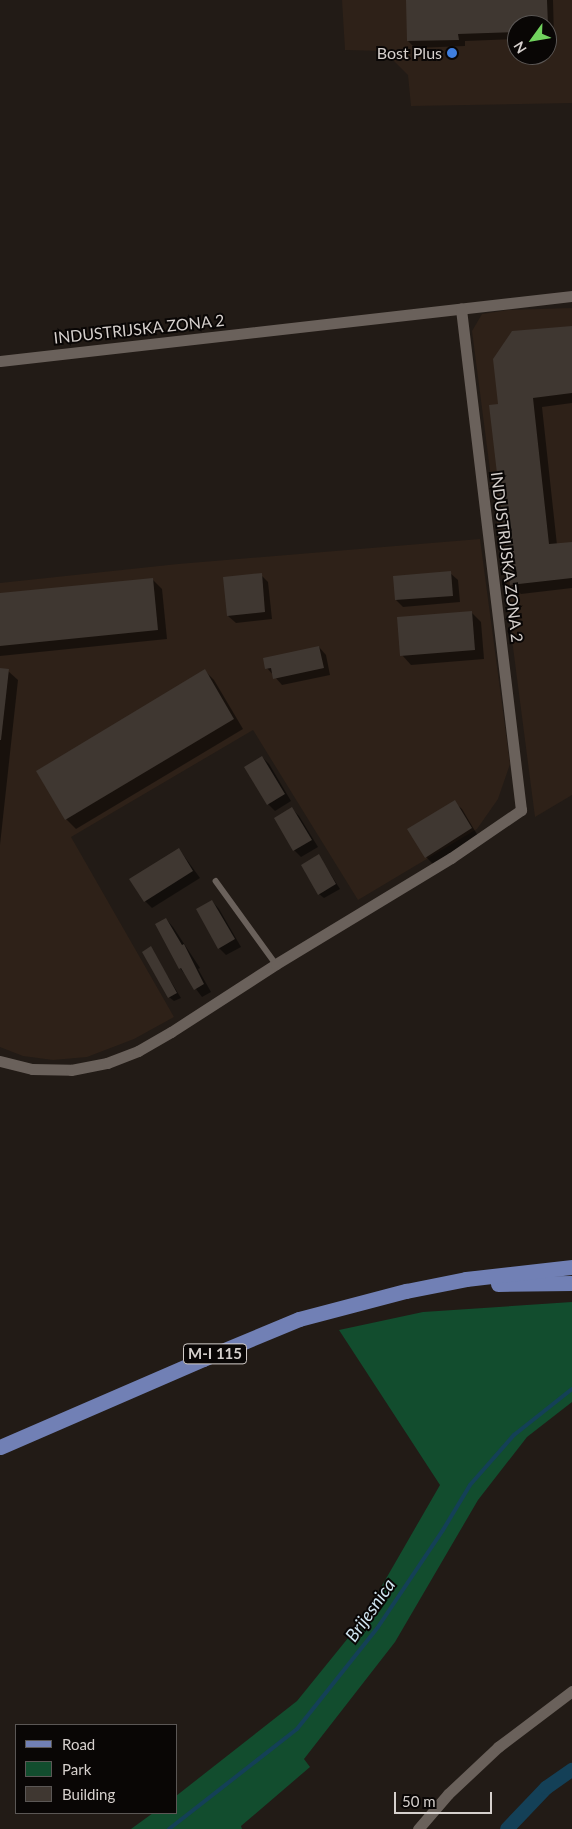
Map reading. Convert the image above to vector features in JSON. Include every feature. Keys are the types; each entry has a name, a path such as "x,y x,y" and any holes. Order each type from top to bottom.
{"main road":[{"name":"M-I 115","path":"0,1447 299,1319 406,1291 439,1286 466,1279 572,1267"},
{"name":"M-I 115","path":"439,1286 572,1283"}],"street":[{"name":"INDUSTRIJSKA ZONA 2","path":"0,361 572,296"},
{"name":"INDUSTRIJSKA ZONA 2","path":"276,964 451,858 521,810 461,308"},
{"path":"0,1061 32,1068 70,1070 107,1063 138,1050 172,1032 276,964"},
{"path":"418,1829 448,1794 498,1747 572,1691"}],"lane":[{"path":"216,881 276,964"}],"shaded area":[{"name":"Bost Plus","path":"342,0 572,0 572,103 411,106 408,75 384,51 345,50"},
{"path":"572,308 572,795 535,817 472,331 482,314 508,310"},
{"path":"480,539 510,764 498,799 477,829 358,900 253,730 71,837 174,1017 134,1039 87,1057 53,1060 23,1056 0,1047 0,583 178,564"}],"green space":[{"path":"572,1302 572,1402 527,1437 478,1500 395,1642 304,1759 310,1767 241,1826 242,1829 131,1829 152,1814 178,1814 178,1794 297,1701 361,1622 440,1485 339,1330 423,1312"}],"building":[{"path":"406,0 547,0 548,15 507,15 507,32 458,34 459,40 407,41"},
{"path":"572,326 572,393 533,398 549,544 572,542 572,578 510,585 489,405 498,404 493,359 512,331"},
{"path":"451,571 453,596 395,600 393,576"},
{"path":"262,573 265,612 227,616 223,577"},
{"path":"153,578 158,630 0,646 0,593"},
{"path":"472,611 475,650 400,656 397,617"},
{"path":"319,646 324,668 273,679 271,668 265,669 263,658"},
{"path":"0,668 9,669 1,740 0,740"},
{"path":"205,669 234,719 65,820 36,771"},
{"path":"262,756 285,794 267,805 244,767"},
{"path":"455,800 472,828 425,858 407,829"},
{"path":"292,807 312,840 293,851 274,818"},
{"path":"179,848 193,871 144,902 129,879"},
{"path":"319,854 336,884 318,895 301,865"},
{"path":"212,900 235,939 218,949 196,909"},
{"path":"166,918 182,945 184,944 204,984 194,990 181,968 179,969 155,924"},
{"path":"151,946 177,993 168,998 142,952"}],"waterway":[{"name":"Brijesnica","path":"169,1829 297,1729 378,1627 443,1530 470,1485 514,1435 572,1389"},
{"path":"507,1829 546,1788 572,1770"}],"place":[{"name":"Bost Plus","path":"452,53"}]}
